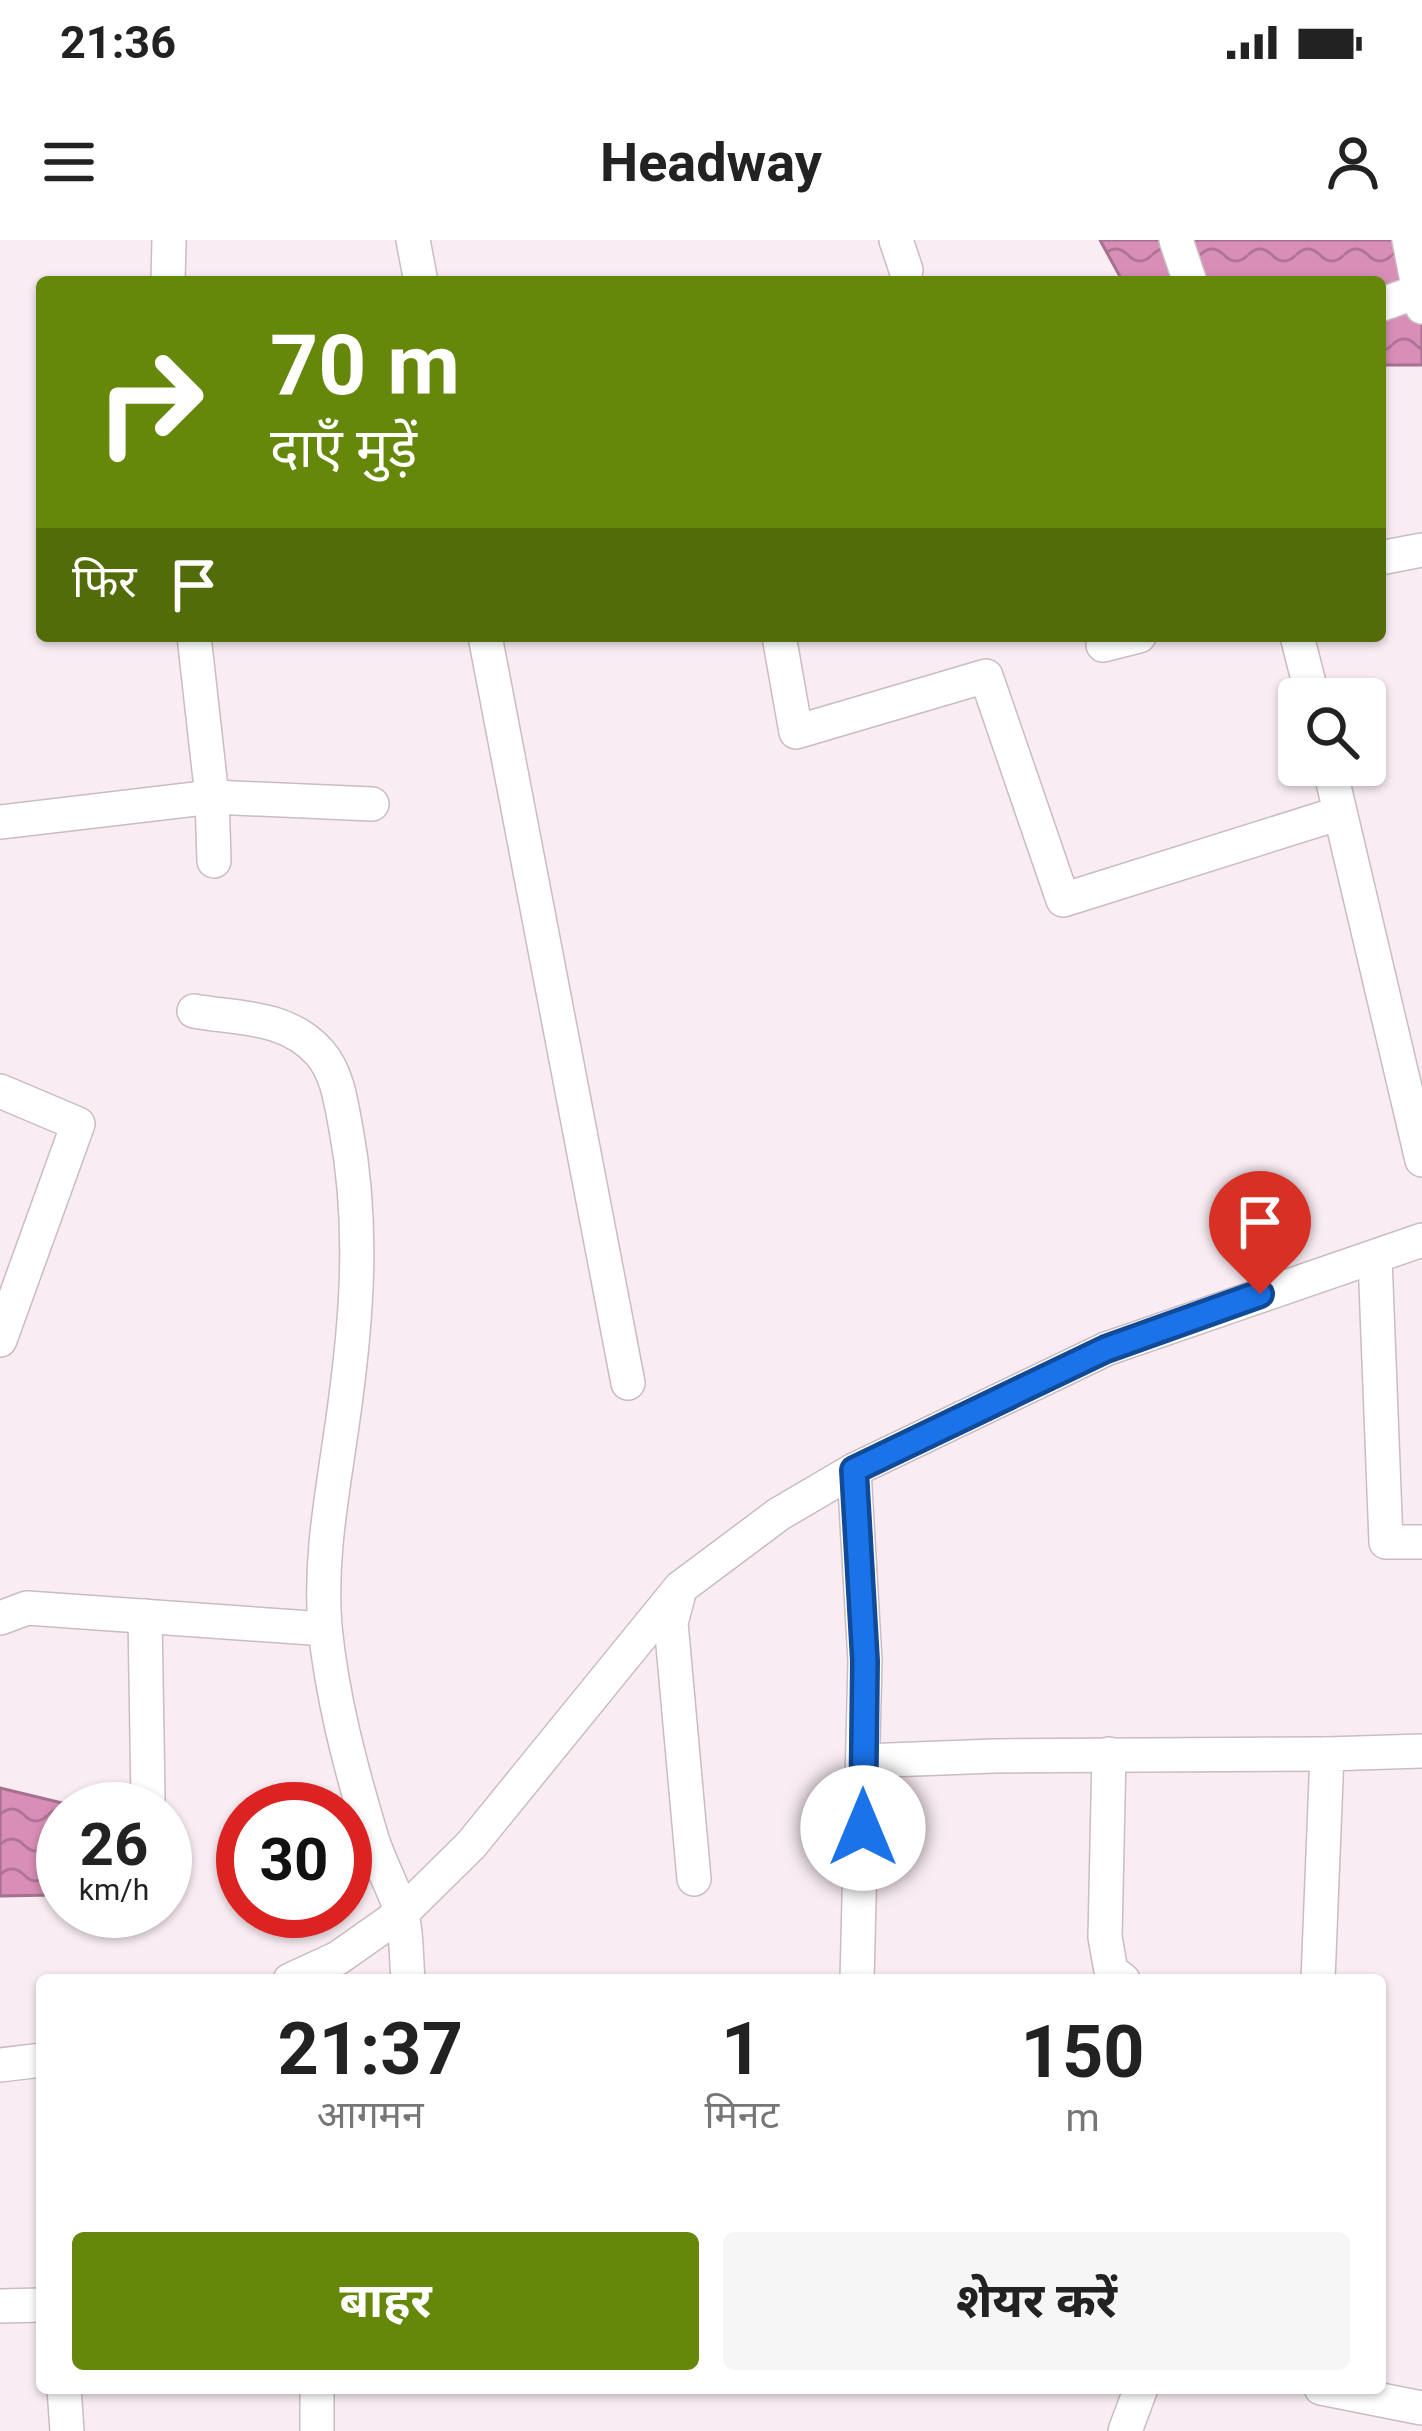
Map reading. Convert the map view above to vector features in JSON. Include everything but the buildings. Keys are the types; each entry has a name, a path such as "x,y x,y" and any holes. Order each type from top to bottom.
{"street":[{"path":"168,276 169,240"},
{"path":"413,240 420,276"},
{"path":"1176,240 1188,276"},
{"path":"1386,304 1420,299 1409,240"},
{"path":"1386,558 1422,550"},
{"path":"195,642 212,796 214,861"},
{"path":"486,642 628,1383"},
{"path":"780,642 796,732 986,676 1064,901 1340,813"},
{"path":"1103,645 1115,642"},
{"path":"1299,642 1308,678"},
{"path":"1334,786 1422,1160"},
{"path":"0,822 212,796 373,804"},
{"path":"194,1010 253,1016 285,1028 320,1052 340,1098 358,1214 358,1263 326,1526 326,1629 346,1748 371,1838 402,1912 407,1974"},
{"path":"0,1090 78,1124 0,1340"},
{"path":"303,1974 338,1958 402,1912 471,1844 680,1588 779,1514 854,1470 1106,1349 1422,1240"},
{"path":"1375,1258 1386,1542 1422,1542"},
{"path":"854,1470 865,1661 857,1974"},
{"path":"680,1588 671,1623 694,1879"},
{"path":"0,1618 26,1608 326,1629"},
{"path":"145,1616 148,1782"},
{"path":"863,1761 1422,1751"},
{"path":"1109,1754 1105,1937 1116,1974"},
{"path":"1318,1974 1327,1754"},
{"path":"0,2066 36,2061"},
{"path":"0,2306 36,2305"},
{"path":"64,2394 67,2431"},
{"path":"316,2394 317,2431"},
{"path":"1125,2431 1139,2394"},
{"path":"1352,2394 1422,2408"}],"water":[{"path":"1100,240 1422,240 1422,365 1386,365 1386,276 1120,276"},
{"path":"0,1788 36,1797 36,1895 0,1896"}],"route":[{"path":"863,1828 865,1661 854,1470 1106,1349 1260,1294"}]}
